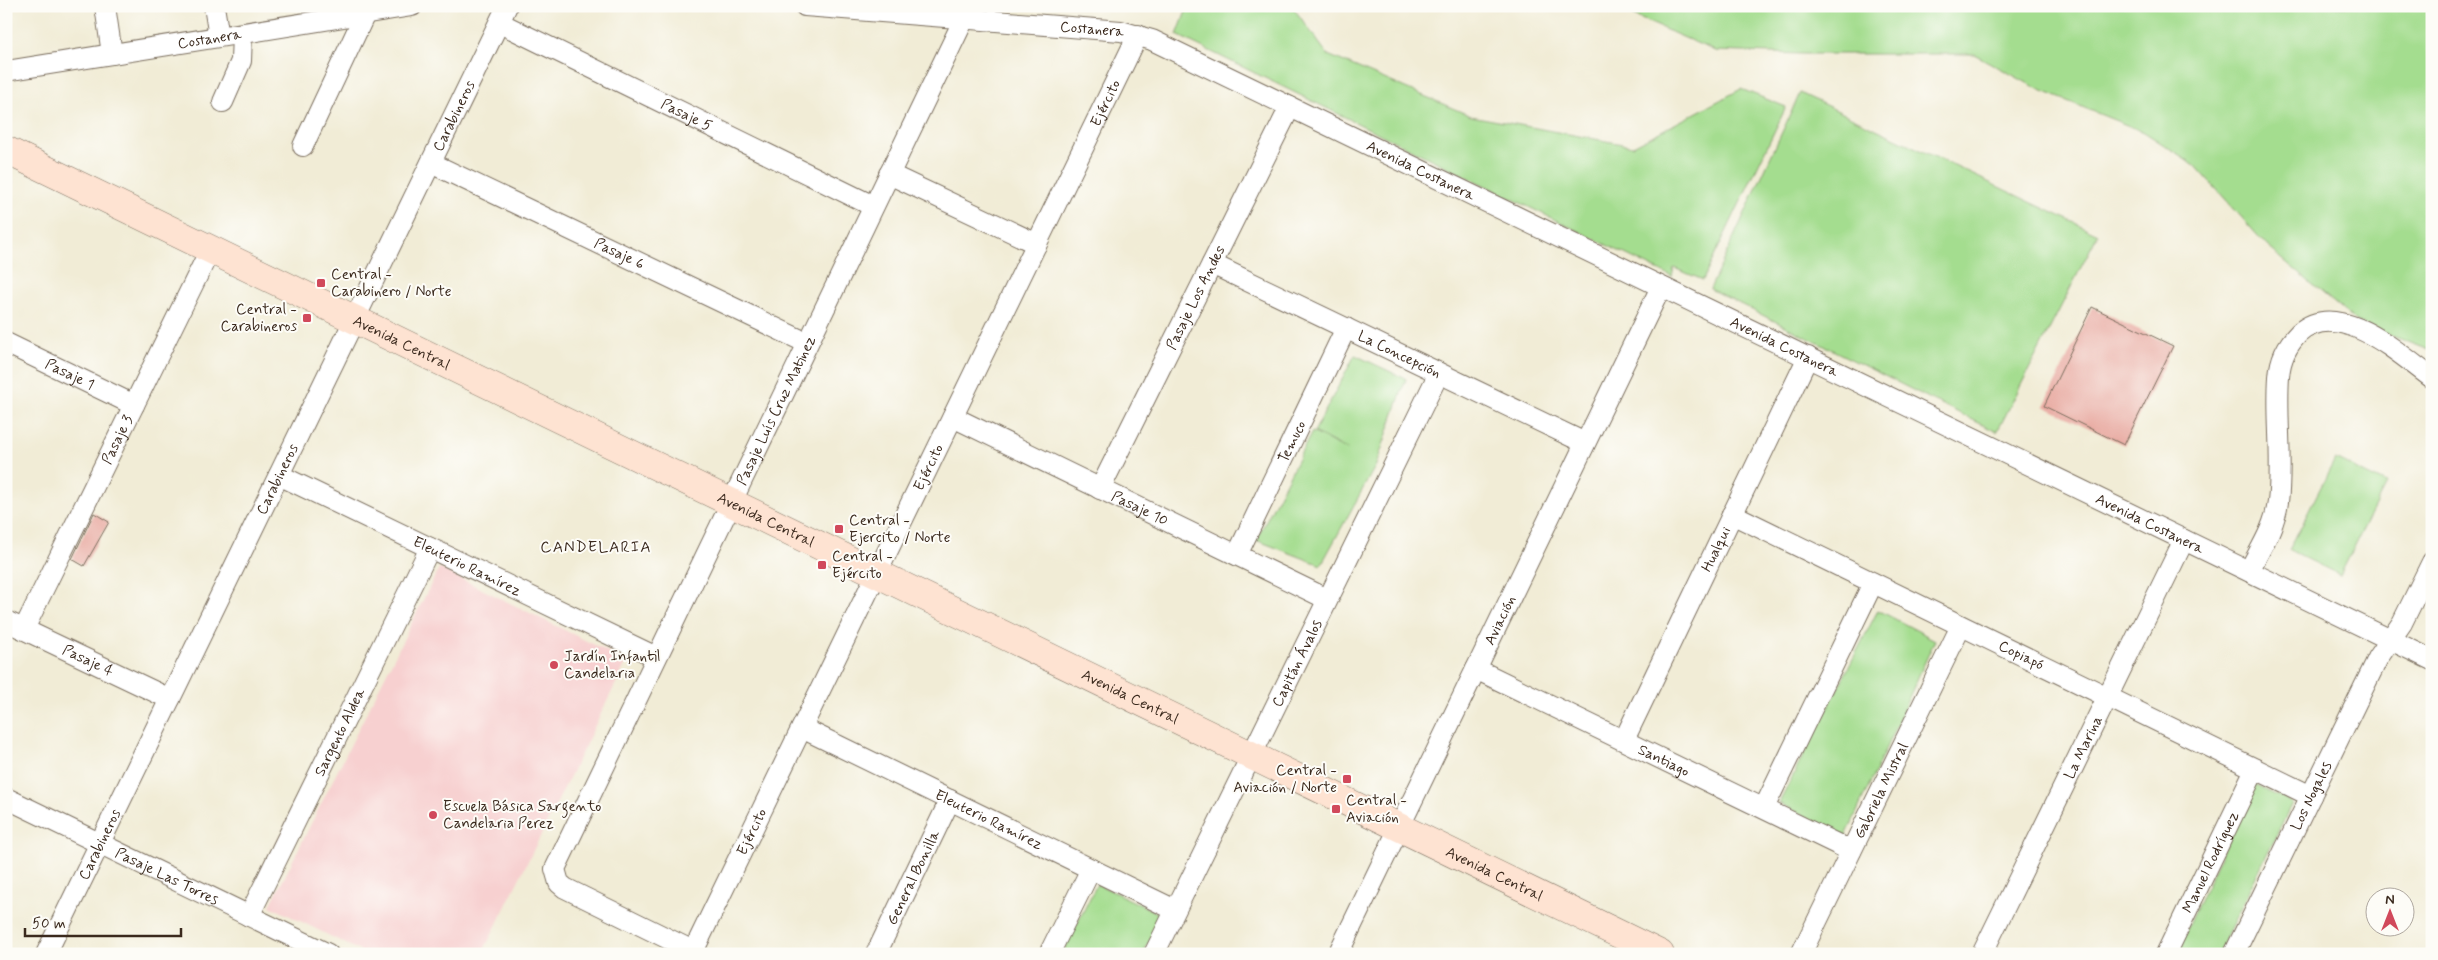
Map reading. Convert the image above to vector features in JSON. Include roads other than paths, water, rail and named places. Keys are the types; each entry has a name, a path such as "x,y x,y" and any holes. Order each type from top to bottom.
{"street":[{"path":"106,6 112,54"},
{"path":"214,6 219,37"},
{"name":"Costanera","path":"6,70 242,34 325,13 365,14 412,6"},
{"name":"Costanera","path":"805,6 1138,35"},
{"path":"303,146 365,14"},
{"name":"Carabineros","path":"46,954 504,14"},
{"name":"Pasaje 5","path":"504,14 873,206"},
{"name":"Pasaje Luís Cruz Matinez","path":"693,953 565,888 556,876 557,861 964,19"},
{"path":"223,102 241,61 242,34"},
{"name":"Avenida Costanera","path":"1138,35 2432,660"},
{"name":"Ejército","path":"693,953 1138,35"},
{"name":"Pasaje Los Andes","path":"1100,489 1290,107"},
{"name":"Avenida Central","path":"6,150 1660,954"},
{"name":"Pasaje 6","path":"431,163 807,343"},
{"path":"889,174 1037,244"},
{"name":"Pasaje 3","path":"15,625 134,405 210,250"},
{"name":"La Concepción","path":"1212,264 1585,443"},
{"name":"Aviación","path":"1338,954 1662,287"},
{"path":"2250,572 2275,517 2279,492 2279,375 2282,361 2294,338 2307,328 2320,323 2330,322 2349,325 2370,334 2432,378"},
{"name":"Temuco","path":"1237,555 1346,328"},
{"name":"Pasaje 1","path":"6,343 134,405"},
{"name":"Hualqui","path":"1624,740 1808,358"},
{"name":"Capitán Ávalos","path":"1154,954 1439,373"},
{"name":"Pasaje 10","path":"953,417 1327,599"},
{"name":"Eleuterio Ramírez","path":"279,475 656,657"},
{"name":"Copiapó","path":"1732,514 2311,796"},
{"name":"La Marina","path":"1982,954 2184,540"},
{"name":"Sargento Aldea","path":"249,916 430,548"},
{"name":"Los Nogales","path":"2234,954 2378,658 2402,623 2432,562"},
{"path":"1764,808 1873,583"},
{"name":"Pasaje 4","path":"15,625 170,699"},
{"name":"Gabriela Mistral","path":"1802,954 1961,626"},
{"name":"Santiago","path":"1476,668 1851,851"},
{"name":"Eleuterio Ramírez","path":"802,728 1175,910"},
{"name":"Manuel Rodríguez","path":"2166,954 2254,769"},
{"name":"Pasaje Las Torres","path":"6,798 328,954"},
{"name":"General Bonilla","path":"876,954 950,800"},
{"path":"1049,954 1091,869"}],"place":[{"name":"Central - Carabinero / Norte","path":"321,283"},
{"name":"Central - Carabineros","path":"307,318"},
{"name":"Central - Ejercito / Norte","path":"839,529"},
{"name":"Central - Ejército","path":"822,565"},
{"name":"Jardín Infantil Candelaria","path":"554,665"},
{"name":"Central - Aviación / Norte","path":"1347,779"},
{"name":"Central - Aviación","path":"1336,809"},
{"name":"Escuela Básica Sargento Candelaria Perez","path":"433,815"}],"district":[{"name":"CANDELARIA","path":"596,546"}]}
